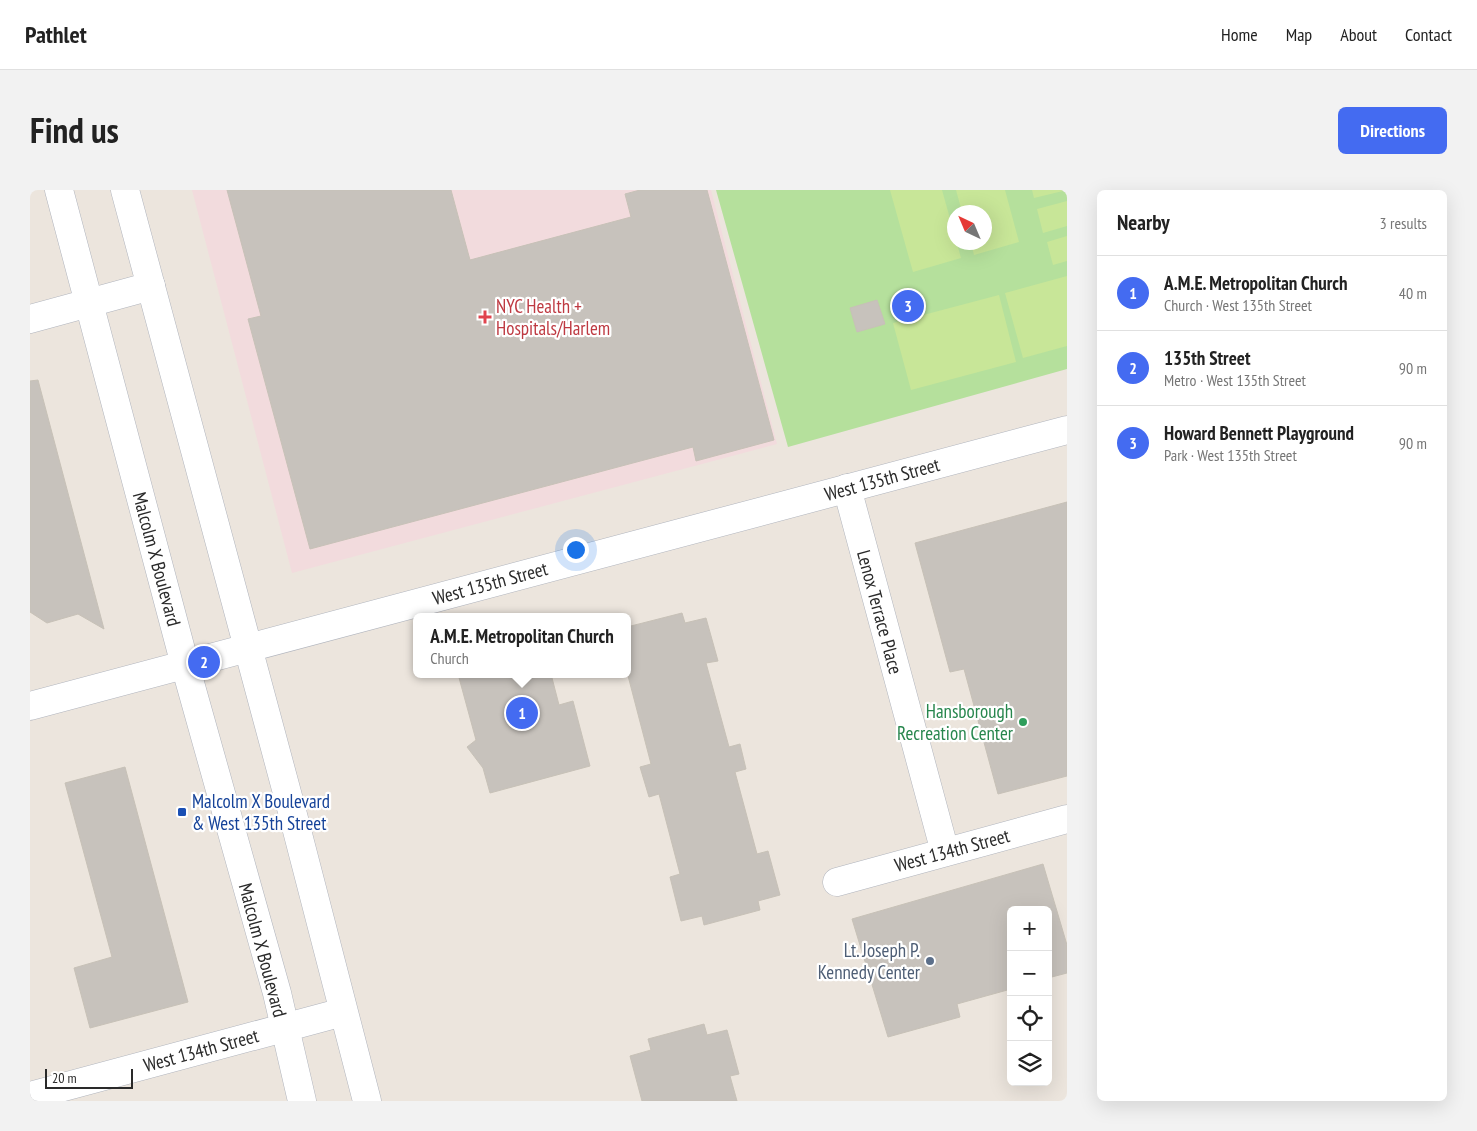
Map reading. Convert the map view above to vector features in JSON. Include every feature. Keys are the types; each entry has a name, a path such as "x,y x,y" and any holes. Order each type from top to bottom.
{"street":[{"name":"Malcolm X Boulevard","path":"59,190 186,665 277,993 283,1028 302,1101"},
{"path":"125,190 367,1101"},
{"path":"30,318 151,286"},
{"name":"West 135th Street","path":"30,706 1067,430"},
{"name":"Lenox Terrace Place","path":"846,488 945,852"},
{"name":"West 134th Street","path":"837,882 1067,819"},
{"name":"West 134th Street","path":"30,1096 343,1012"}],"shaded area":[{"name":"NYC Health + Hospitals/Harlem","path":"192,190 711,190 777,444 292,573"}],"green space":[{"path":"716,190 1067,190 1067,369 788,447"},
{"path":"890,190 942,190 947,208 947,250 959,250 961,258 913,272"},
{"path":"956,190 1005,190 1019,242 992,250 992,205 960,205"},
{"path":"1032,190 1067,190 1034,198"},
{"path":"1067,201 1067,226 1043,233 1037,209"},
{"path":"1067,236 1067,261 1053,265 1047,242"},
{"path":"973,250 991,250 974,255"},
{"path":"1067,276 1067,346 1023,358 1005,293"},
{"path":"999,295 1016,362 911,390 893,323"}],"building":[{"name":"NYC Health + Hospitals/Harlem","path":"227,190 451,190 470,260 631,217 625,194 640,190 707,190 774,440 696,461 693,447 310,549 248,319 261,316"},
{"path":"877,300 885,324 857,332 850,308"},
{"path":"38,380 104,629 78,614 47,623 30,612 30,381"},
{"path":"1067,502 1067,776 998,794 964,669 950,672 915,543"},
{"path":"682,613 685,623 706,618 718,661 706,663 729,747 740,744 746,769 735,772 757,854 768,851 780,895 758,901 760,910 704,925 702,916 681,921 670,877 680,874 659,794 649,797 640,767 651,764 629,678 631,678 631,626"},
{"path":"459,678 552,678 559,705 573,701 590,766 490,793 483,768 467,747 476,740"},
{"path":"125,767 188,1002 90,1028 74,968 112,957 65,783"},
{"path":"1043,864 1067,945 1067,973 1052,977 1052,906 1007,906 1007,990 957,1004 960,1017 888,1037 852,919"},
{"path":"704,1024 707,1035 727,1030 739,1074 730,1076 737,1101 642,1101 630,1056 651,1050 648,1039"}],"place":[{"name":"Howard Bennett Playground","path":"908,306"},
{"name":"NYC Health + Hospitals/Harlem","path":"485,317"},
{"name":"135th Street","path":"204,662"},
{"name":"A.M.E. Metropolitan Church","path":"522,713"},
{"name":"Hansborough Recreation Center","path":"1023,722"},
{"name":"Malcolm X Boulevard & West 135th Street","path":"182,812"},
{"name":"Lt. Joseph P. Kennedy Center","path":"930,961"}]}
